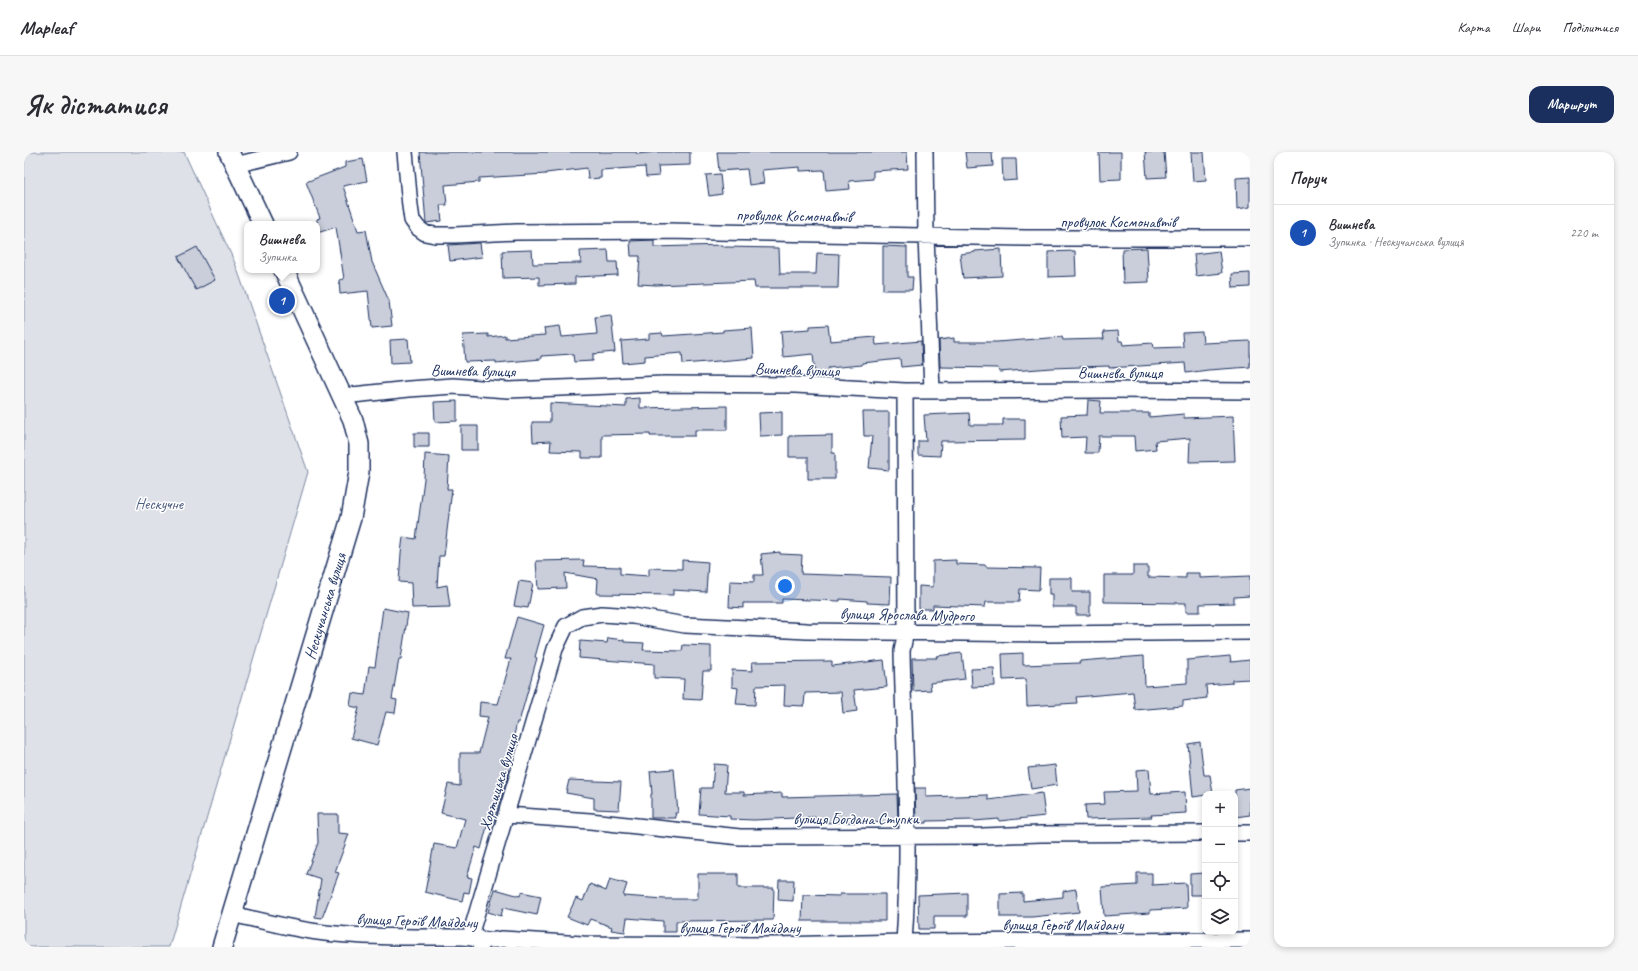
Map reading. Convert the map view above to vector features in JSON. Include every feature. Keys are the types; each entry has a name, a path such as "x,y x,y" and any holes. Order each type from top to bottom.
{"street":[{"path":"262,221 232,159 289,152"},
{"name":"провулок Космонавтів","path":"405,152 412,220 421,231 434,235 455,236 516,232 666,231 1026,238 1250,238"},
{"path":"925,152 926,236 932,390"},
{"name":"Нескучанська вулиця","path":"222,947 351,518 359,472 359,444 353,420 285,273"},
{"name":"Вишнева вулиця","path":"343,396 453,386 508,390 664,384 795,385 905,391 1250,391"},
{"path":"904,942 907,836 902,651 906,631 905,391"},
{"name":"вулиця Ярослава Мудрого","path":"566,626 582,617 602,614 632,616 685,625 807,631 906,631 1047,634 1250,632"},
{"name":"Хортицька вулиця","path":"479,943 472,929 555,649 566,626"},
{"name":"вулиця Богдана Ступки","path":"507,815 740,836 1202,833"},
{"path":"1238,833 1250,833"},
{"name":"вулиця Героїв Майдану","path":"232,914 282,925 335,934 386,938 463,937 479,943 502,939 583,944 776,945 904,942 1250,940"}],"green space":[{"name":"Нескучне","path":"24,152 184,152 235,263 308,472 169,947 24,947"}],"building":[{"path":"420,152 636,152 637,154 657,152 690,152 690,165 658,166 659,176 646,177 645,167 601,170 601,178 588,179 587,168 546,174 479,178 479,182 445,185 447,205 440,205 442,221 426,223"},
{"path":"717,152 907,152 908,169 873,171 873,179 849,181 850,189 826,191 824,170 800,171 800,167 762,170 764,183 749,185 747,169 719,171"},
{"path":"965,152 992,152 993,166 967,168"},
{"path":"1099,152 1121,152 1121,179 1100,180"},
{"path":"1145,152 1164,152 1166,177 1147,178"},
{"path":"1191,152 1204,152 1206,180 1193,181"},
{"path":"363,159 367,181 343,186 358,231 366,230 372,262 389,301 392,326 372,328 368,291 340,294 339,280 344,279 336,227 320,232 320,221 317,221 317,219 320,218 306,182 345,167 345,162"},
{"path":"1002,159 1016,159 1017,180 1003,181"},
{"path":"720,174 722,194 709,196 706,175"},
{"path":"1250,177 1250,207 1237,209 1236,178"},
{"path":"654,240 654,247 723,245 724,247 779,248 780,274 816,274 817,253 839,254 838,288 755,288 754,281 656,285 638,284 640,256 631,256 630,241"},
{"path":"480,243 482,257 450,261 448,245"},
{"path":"883,246 907,247 907,277 913,277 912,290 883,290"},
{"path":"197,247 215,280 196,290 178,257"},
{"path":"1147,248 1149,282 1123,283 1122,249"},
{"path":"1001,249 1002,276 963,278 960,254"},
{"path":"532,250 533,264 581,263 580,251 608,250 609,262 617,262 618,275 575,277 575,284 539,285 539,277 503,278 502,251"},
{"path":"1075,251 1076,276 1048,277 1048,252"},
{"path":"1219,251 1222,273 1196,276 1194,254"},
{"path":"1250,273 1250,287 1233,288 1232,274"},
{"path":"611,315 615,352 593,354 593,361 574,362 573,354 541,356 541,359 496,363 496,361 465,362 463,335 488,334 488,337 505,335 505,338 545,335 544,328 560,326 562,337 597,334 595,317"},
{"path":"828,325 830,341 875,337 876,345 921,341 922,365 901,367 900,359 862,363 862,365 828,368 829,373 815,375 813,354 783,357 781,331 810,329 810,326"},
{"path":"752,328 754,358 683,364 682,353 645,356 645,361 623,363 621,341 649,339 649,334 662,333 663,336 723,332 723,330"},
{"path":"1118,331 1119,341 1122,341 1123,345 1153,343 1154,348 1183,347 1182,333 1202,332 1203,343 1250,341 1250,367 1186,373 1185,363 1109,368 1109,366 1052,368 999,372 998,368 940,367 939,340 954,338 954,342 997,342 1062,337 1063,340 1104,339 1103,332"},
{"path":"408,339 410,362 391,363 390,340"},
{"path":"640,398 640,408 727,406 727,430 695,430 695,436 650,436 650,434 602,435 602,458 582,458 582,452 550,451 551,441 533,442 532,422 550,422 550,403 626,407 626,399"},
{"path":"1088,400 1101,401 1100,413 1149,413 1149,417 1184,414 1184,418 1233,416 1235,461 1189,462 1190,438 1155,441 1156,449 1135,451 1134,436 1099,436 1098,453 1085,453 1086,437 1062,438 1061,416 1087,415"},
{"path":"457,401 457,421 435,422 434,402"},
{"path":"782,412 782,435 760,436 759,413"},
{"path":"863,412 889,412 889,470 869,468 872,436 864,436"},
{"path":"969,413 970,425 1003,425 1003,419 1025,419 1025,440 941,441 940,456 918,455 918,441 926,441 924,415"},
{"path":"461,426 478,426 478,450 461,450"},
{"path":"414,433 429,433 429,447 414,447"},
{"path":"832,435 832,453 835,453 835,479 808,479 808,457 789,457 789,436"},
{"path":"425,454 449,456 447,489 452,489 444,556 439,556 437,587 447,585 450,607 412,608 411,583 399,582 403,537 416,539 424,479"},
{"path":"780,552 780,554 802,555 801,574 891,577 890,604 867,603 867,601 840,599 840,601 782,599 782,603 743,603 743,608 729,607 730,581 754,582 754,575 763,575 761,554"},
{"path":"584,560 583,566 620,567 620,574 649,576 649,568 682,569 682,560 708,562 706,592 673,590 673,595 597,594 598,579 565,573 566,588 538,589 536,561"},
{"path":"956,560 956,564 986,565 986,567 1040,568 1039,590 1020,589 1019,602 986,602 985,607 933,605 933,609 919,609 919,586 933,587 933,561"},
{"path":"1133,566 1148,566 1148,577 1186,578 1186,573 1200,573 1200,578 1250,576 1250,596 1234,597 1234,603 1200,604 1200,612 1186,612 1186,603 1104,602 1104,575 1133,575"},
{"path":"1049,578 1072,578 1072,592 1090,592 1090,615 1076,615 1076,607 1052,607 1052,594 1049,594"},
{"path":"519,581 533,583 528,608 514,606"},
{"path":"383,608 408,613 401,659 399,659 392,699 397,700 395,713 386,712 377,745 351,738 359,708 350,706 352,693 365,695 369,666 375,667"},
{"path":"517,617 544,625 535,657 537,658 519,722 517,722 508,762 512,763 493,824 488,823 481,849 476,847 467,877 472,878 469,893 464,892 462,901 425,892 434,844 457,848 465,819 441,813 448,784 460,786 460,753 479,753 488,717 479,716 480,702 498,704 511,659 505,659"},
{"path":"608,638 624,640 624,642 644,643 643,650 682,651 683,645 711,646 711,671 703,671 701,700 683,699 684,679 654,678 654,664 579,658 580,641 607,643"},
{"path":"962,653 965,679 930,683 931,690 913,691 912,658 937,658 936,656"},
{"path":"1023,653 1023,665 1080,663 1080,661 1144,656 1145,686 1187,683 1187,660 1230,656 1231,662 1250,660 1250,679 1232,680 1232,683 1206,685 1207,698 1183,701 1183,706 1135,710 1133,692 1076,697 1077,703 1027,706 1026,679 1003,680 1002,654"},
{"path":"884,660 887,687 854,690 857,711 843,713 841,692 805,693 804,706 784,705 785,685 756,686 755,705 736,704 738,688 732,687 732,670 753,671 752,662 832,661 832,666"},
{"path":"994,668 995,686 972,687 971,669"},
{"path":"1200,742 1204,775 1210,775 1213,791 1202,791 1202,796 1193,797 1188,744"},
{"path":"714,764 727,765 725,792 744,792 744,795 782,793 782,797 897,794 898,822 815,823 815,817 754,820 730,819 730,816 699,814 701,788 712,788"},
{"path":"1055,765 1057,785 1031,789 1028,768"},
{"path":"674,769 678,813 675,813 676,818 651,818 652,794 650,771"},
{"path":"1149,769 1151,794 1185,792 1186,813 1151,815 1152,817 1086,819 1085,805 1105,804 1104,792 1137,791 1136,770"},
{"path":"569,780 621,782 619,810 594,809 594,798 566,793"},
{"path":"915,788 926,788 926,797 988,795 988,800 1042,793 1045,816 999,821 999,819 974,821 927,821 927,823 916,823"},
{"path":"1250,788 1250,815 1238,817 1238,791 1235,790"},
{"path":"317,814 338,814 338,833 349,834 335,872 339,873 322,918 315,917 321,879 306,874 318,843"},
{"path":"1137,873 1152,873 1152,885 1186,883 1187,908 1150,910 1150,913 1104,916 1102,887 1137,885"},
{"path":"1202,873 1202,895 1190,895 1190,874"},
{"path":"698,874 738,874 738,888 774,888 773,920 676,921 676,932 663,932 663,921 627,918 625,932 611,930 612,927 590,919 587,925 567,917 576,898 583,901 590,884 606,891 610,879 627,884 623,896 665,899 695,899 698,898"},
{"path":"779,880 794,880 793,901 778,900"},
{"path":"495,889 520,896 521,892 541,896 537,915 503,908 501,916 488,912"},
{"path":"1076,889 1079,912 1032,917 1000,917 1000,894 1023,893 1023,901 1063,897 1063,891"},
{"path":"967,893 967,916 934,916 934,929 919,929 918,895"},
{"path":"840,894 885,894 885,921 802,921 803,895 840,896"}],"place":[{"name":"Вишнева","path":"282,301"}]}
